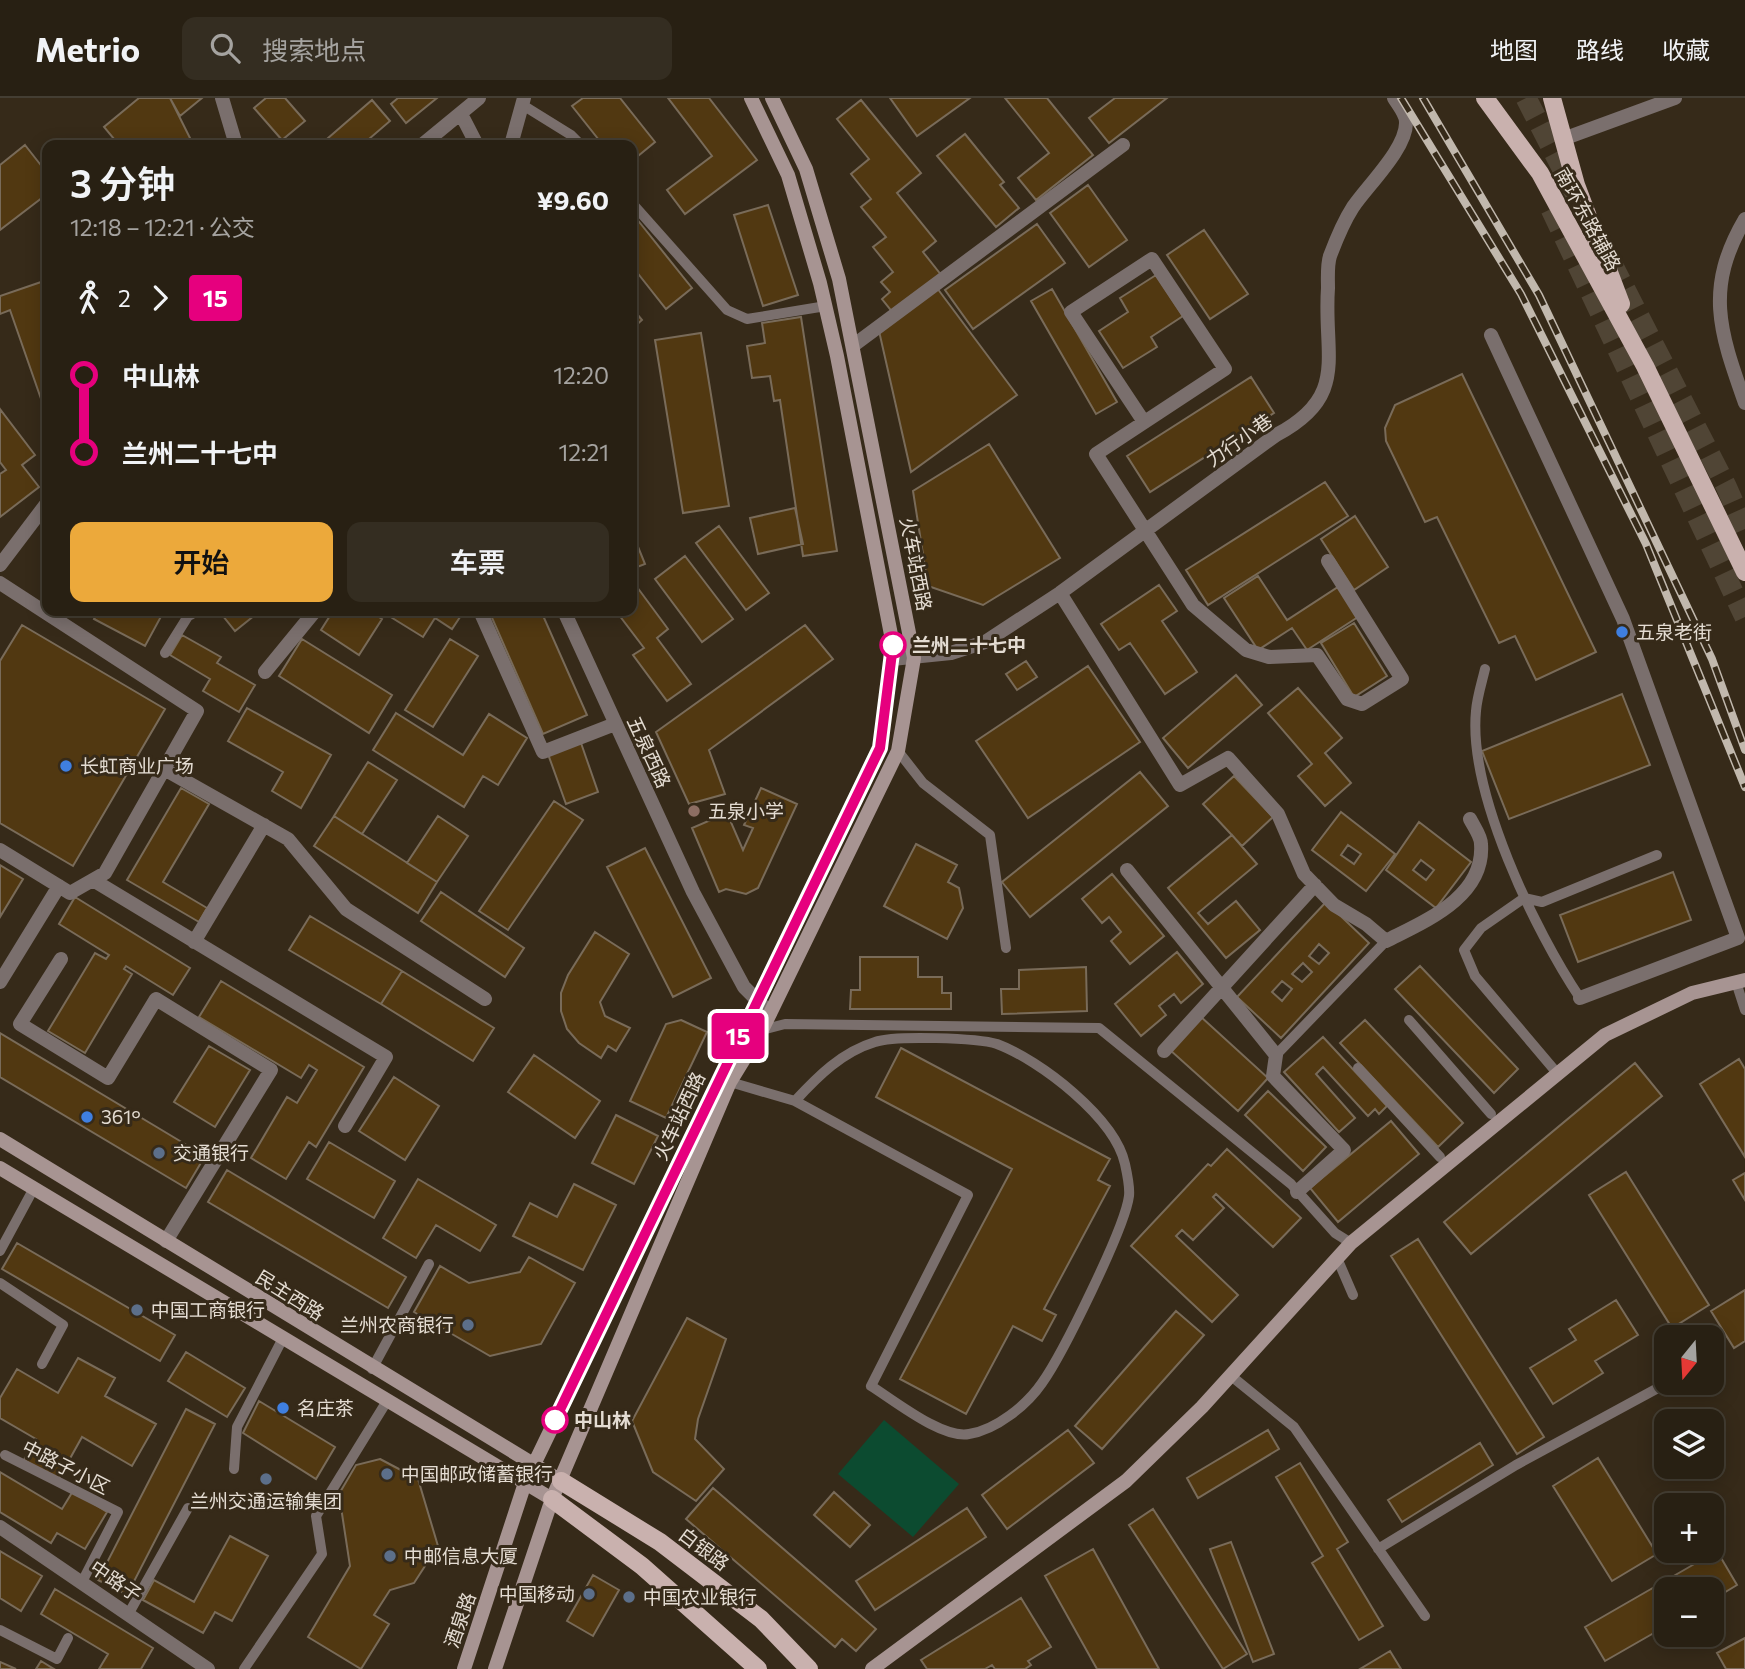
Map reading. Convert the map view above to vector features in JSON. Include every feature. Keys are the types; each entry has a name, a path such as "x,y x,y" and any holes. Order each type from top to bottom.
{"main road":[{"name":"火车站西路","path":"534,1465 756,998 880,748 893,645 826,306 788,175 751,98"},
{"name":"火车站西路","path":"561,1481 730,1082 762,1030 898,751 914,658 839,279 806,169 772,98"},
{"name":"南环东路辅路","path":"1485,98 1540,173 1645,366 1745,572"},
{"name":"南环东路辅路","path":"1552,98 1576,185 1645,366"},
{"path":"872,1669 1126,1481 1202,1407 1351,1243 1605,1035 1692,993 1740,981"},
{"name":"民主西路","path":"0,1139 561,1481"},
{"path":"0,1168 282,1340 552,1499 642,1566 758,1669"},
{"name":"酒泉路","path":"464,1669 525,1483 534,1465"},
{"path":"495,1669 552,1499 561,1481"},
{"name":"白银路","path":"561,1481 660,1542 761,1619 809,1669"}],"street":[{"path":"222,98 235,140"},
{"path":"429,140 448,127 479,98"},
{"name":"力行小巷","path":"892,659 951,653 985,642 1060,593 1276,435 1299,423 1317,404 1328,379 1331,353 1325,327 1329,258 1353,208 1405,136 1406,119 1394,98"},
{"path":"1563,139 1675,98"},
{"path":"512,140 522,101"},
{"path":"461,114 474,140"},
{"path":"854,345 1123,145"},
{"path":"1745,219 1725,260 1718,312 1725,347 1745,403"},
{"path":"1144,422 1071,312 1152,259 1225,369 1096,454 1194,605 1246,650 1269,657 1317,655 1348,699 1362,704 1402,679 1328,561"},
{"path":"1491,335 1623,620 1738,938 1580,998"},
{"path":"0,565 42,510"},
{"path":"0,583 42,610"},
{"path":"1060,593 1180,785 1228,758 1278,814 1304,873 1334,905 1366,924 1386,940 1441,913 1466,890 1480,863 1481,842 1470,820"},
{"path":"0,850 71,893 105,873 197,711 51,616"},
{"path":"265,672 311,616"},
{"path":"482,616 542,752 615,724"},
{"name":"五泉西路","path":"566,616 692,892 744,987 770,1013"},
{"path":"164,769 288,839 346,909 485,999"},
{"path":"194,942 264,825"},
{"path":"1127,870 1219,988 1276,1055 1273,1076 1344,1150 1297,1192"},
{"path":"93,880 386,1057 345,1126"},
{"path":"1164,1051 1315,885"},
{"path":"0,982 59,886"},
{"path":"61,959 20,1024 108,1078 156,999 271,1070 166,1241"},
{"name":"中路子","path":"0,1527 82,1582 92,1596 129,1613 208,1669"}],"lane":[{"path":"522,101 576,140"},
{"path":"637,208 664,242 727,310 747,319 826,306"},
{"path":"165,653 188,616"},
{"path":"1486,669 1476,711 1478,748 1494,822 1524,898 1580,998"},
{"path":"898,751 923,783 990,835 1006,948"},
{"path":"1558,1073 1475,975 1464,950 1481,928 1524,898 1542,902 1657,855"},
{"path":"1276,1055 1386,940"},
{"path":"1740,981 1745,1010"},
{"path":"1409,1020 1491,1114"},
{"path":"762,1030 785,1024 1099,1028 1209,1114 1292,1184 1335,1233 1351,1243"},
{"path":"730,1082 795,1101 968,1195 871,1387 939,1430 953,1434 982,1430 1006,1418 1042,1384 1078,1317 1122,1216 1129,1195 1125,1161 1110,1130 1063,1083 996,1044 936,1038 876,1041 828,1066 795,1101"},
{"path":"1358,1068 1440,1157"},
{"path":"0,1251 34,1188"},
{"path":"1337,1258 1353,1296"},
{"path":"372,1368 429,1264"},
{"path":"0,1283 63,1325 42,1364"},
{"path":"234,1469 237,1427 282,1340"},
{"path":"1230,1375 1294,1427 1425,1616"},
{"path":"1378,1549 1516,1465 1654,1390"},
{"path":"244,1669 322,1554 316,1516 387,1401"},
{"name":"中路子小区","path":"5,1455 118,1512 82,1582"},
{"path":"129,1613 188,1508"},
{"path":"0,1630 57,1659 68,1638"}],"green space":[{"path":"884,1420 959,1484 913,1537 838,1474"}],"building":[{"path":"139,98 170,98 191,140 115,140 104,127"},
{"path":"170,98 202,98 180,116"},
{"path":"266,98 285,98 305,121 282,140 254,108"},
{"path":"398,98 437,98 406,123 391,104"},
{"path":"583,98 620,98 655,142 637,157 637,140 599,140 572,106"},
{"path":"668,98 709,98 757,160 685,214 667,190 712,156"},
{"path":"890,98 970,98 917,136"},
{"path":"1005,98 1047,98 1093,155 1036,200 1018,178 1049,153"},
{"path":"1115,98 1167,98 1109,143 1089,118"},
{"path":"372,100 390,121 368,140 326,140"},
{"path":"861,100 921,173 897,193 936,241 923,252 942,276 894,314 882,299 890,292 881,282 893,272 873,247 886,237 861,207 871,199 851,174 869,159 837,119"},
{"path":"965,134 1004,182 1000,185 1019,208 996,227 937,156"},
{"path":"25,145 42,167 42,198 0,230 0,165"},
{"path":"1088,185 1127,240 1089,267 1050,213"},
{"path":"768,205 798,295 763,306 734,215"},
{"path":"637,219 692,288 666,309 637,272"},
{"path":"1037,224 1065,263 973,329 945,290"},
{"path":"1204,230 1248,294 1210,319 1167,255"},
{"path":"1156,275 1183,316 1151,337 1157,347 1123,368 1099,331 1128,312 1120,298"},
{"path":"42,282 42,402 10,310 0,314 0,296"},
{"path":"937,288 1017,395 911,472 879,331"},
{"path":"1052,289 1117,402 1096,414 1031,301"},
{"path":"801,317 837,551 803,556 780,400 774,401 770,376 752,378 747,346 765,343 762,323"},
{"path":"701,333 729,506 683,513 655,340"},
{"path":"1462,374 1596,652 1536,680 1515,636 1499,643 1437,517 1425,522 1386,441 1385,428 1395,405"},
{"path":"1251,377 1274,413 1150,492 1127,456"},
{"path":"0,409 35,455 22,465 39,487 0,517 0,474 6,470 0,462"},
{"path":"989,444 1060,558 983,605 928,586 913,491"},
{"path":"1325,482 1348,516 1208,605 1186,570"},
{"path":"795,508 803,544 758,554 750,518"},
{"path":"1355,516 1388,567 1354,590 1321,539"},
{"path":"719,526 769,593 746,610 696,543"},
{"path":"637,544 645,564 637,567"},
{"path":"685,556 733,619 702,642 655,579"},
{"path":"1258,576 1287,620 1338,587 1358,617 1307,650 1292,628 1258,650 1224,598"},
{"path":"1159,585 1177,611 1162,621 1197,672 1165,694 1130,643 1119,650 1101,624"},
{"path":"637,587 668,629 657,638 691,684 667,701 633,655 644,648 620,616 637,616"},
{"path":"96,616 161,616 145,646 94,619"},
{"path":"223,616 254,616 235,631"},
{"path":"330,616 377,616 382,619 359,655 321,630"},
{"path":"389,616 461,616 452,629 435,618 423,637"},
{"path":"491,616 543,616 587,715 543,734"},
{"path":"1354,623 1387,676 1354,697 1321,643"},
{"name":"长虹商业广场","path":"22,625 165,709 73,866 0,823 0,661"},
{"path":"805,625 833,659 709,750 725,794 689,804 656,732"},
{"path":"182,635 221,657 217,663 255,685 239,712 203,691 210,679 170,655"},
{"path":"302,639 392,695 369,733 279,676"},
{"path":"450,639 478,656 433,727 405,710"},
{"path":"1026,661 1037,677 1017,690 1006,674"},
{"path":"1088,666 1140,742 1028,818 976,741"},
{"path":"1236,675 1262,705 1188,768 1163,738"},
{"path":"1298,688 1342,738 1325,753 1351,783 1325,806 1298,776 1312,764 1268,713"},
{"path":"1622,694 1650,765 1509,819 1482,751"},
{"path":"247,708 331,755 301,808 272,791 283,772 228,741"},
{"path":"396,713 463,755 489,714 527,738 498,785 483,776 464,807 373,750"},
{"path":"581,743 598,792 566,804 548,754"},
{"path":"368,762 397,780 362,834 334,816"},
{"path":"1140,772 1168,806 1030,917 1002,882"},
{"path":"1234,776 1273,817 1242,846 1203,804"},
{"path":"181,788 209,804 163,882 207,908 199,922 127,880"},
{"path":"761,788 797,804 758,888 746,894 726,889 719,892 692,828 727,813 743,850 753,828 744,825"},
{"path":"554,801 583,820 508,930 479,911"},
{"path":"1341,812 1395,854 1366,891 1312,850","holes":["1348,845 1361,854 1354,864 1341,855"]},
{"path":"334,816 437,882 418,913 314,846"},
{"path":"438,816 468,836 437,882 407,863"},
{"path":"1419,822 1471,862 1436,908 1386,870","holes":["1421,860 1434,870 1426,880 1413,870"]},
{"path":"1232,835 1257,864 1198,913 1208,924 1236,901 1260,930 1226,958 1168,888"},
{"path":"916,844 957,865 948,882 959,888 963,908 947,939 884,906"},
{"path":"645,848 711,978 673,997 607,867"},
{"path":"0,865 23,879 0,917"},
{"path":"1673,872 1691,920 1578,962 1560,915"},
{"path":"1112,874 1164,936 1130,964 1111,941 1121,932 1109,917 1102,923 1082,899"},
{"path":"441,892 524,948 505,977 421,921"},
{"path":"75,897 190,968 173,995 126,966 124,969 132,974 85,1053 48,1031 95,953 106,959 109,955 59,924"},
{"path":"1326,902 1369,943 1281,1038 1237,997","holes":["1319,944 1329,953 1319,964 1309,956","1303,963 1312,972 1302,982 1292,974","1282,981 1292,989 1282,1001 1272,992"]},
{"path":"310,916 402,971 381,1004 289,950"},
{"path":"595,932 629,954 600,1002 605,1016 630,1028 616,1051 608,1046 601,1058 579,1043 567,1029 561,1011 561,993 568,975"},
{"path":"1177,952 1203,984 1181,1003 1174,994 1159,1006 1166,1015 1141,1036 1115,1004"},
{"path":"860,957 918,957 918,977 942,977 942,993 951,993 951,1009 850,1009 851,990 860,990"},
{"path":"1420,966 1518,1069 1494,1093 1395,989"},
{"path":"1086,967 1087,1011 1002,1014 1001,989 1019,989 1019,970"},
{"path":"402,971 494,1028 473,1061 381,1004"},
{"path":"221,981 364,1067 316,1147 309,1142 286,1179 251,1158 287,1097 297,1103 317,1070 309,1065 301,1078 199,1017"},
{"path":"1200,1016 1268,1078 1238,1111 1170,1050"},
{"path":"681,1020 707,1032 666,1118 630,1101 666,1024"},
{"path":"1365,1020 1463,1123 1438,1147 1340,1043"},
{"path":"0,1033 205,1156 186,1188 0,1077"},
{"path":"1323,1037 1387,1106 1379,1114 1375,1109 1368,1116 1323,1067 1316,1074 1355,1118 1339,1132 1284,1072"},
{"path":"209,1046 250,1070 215,1127 174,1102"},
{"path":"901,1048 1110,1159 1098,1180 1110,1186 1044,1309 1056,1315 1042,1341 1013,1326 966,1414 900,1379 1012,1169 876,1097"},
{"path":"534,1055 600,1101 575,1138 508,1092"},
{"path":"1739,1059 1745,1069 1745,1157 1700,1084"},
{"path":"1635,1063 1662,1096 1471,1254 1444,1222"},
{"path":"394,1077 439,1106 405,1160 359,1131"},
{"path":"1268,1091 1326,1147 1303,1171 1245,1115"},
{"path":"616,1115 658,1136 634,1184 592,1163"},
{"path":"1391,1121 1419,1154 1338,1222 1310,1188"},
{"path":"329,1142 395,1181 374,1218 307,1179"},
{"path":"1227,1149 1301,1218 1273,1247 1216,1194 1213,1197 1224,1208 1193,1240 1182,1230 1176,1236 1238,1295 1212,1322 1131,1246 1208,1164 1211,1166"},
{"path":"227,1170 406,1277 388,1308 208,1202"},
{"path":"1626,1172 1709,1305 1677,1325 1670,1325 1589,1195"},
{"path":"1745,1173 1745,1200 1733,1180"},
{"path":"418,1179 496,1225 480,1251 436,1225 416,1258 383,1238"},
{"path":"574,1184 616,1205 583,1270 513,1236 530,1203 557,1217"},
{"path":"1418,1239 1544,1437 1517,1454 1391,1256"},
{"path":"17,1243 175,1335 160,1361 2,1269"},
{"path":"529,1257 575,1283 541,1344 490,1356 414,1312 440,1266 469,1283 520,1272"},
{"path":"1745,1290 1745,1341 1734,1348 1724,1332 1724,1325 1720,1325 1711,1311"},
{"path":"1616,1300 1638,1335 1595,1361 1603,1373 1553,1404 1530,1368 1576,1340 1569,1329"},
{"path":"1176,1311 1204,1335 1102,1449 1075,1426"},
{"path":"687,1318 726,1339 698,1419 695,1439 724,1469 696,1501 653,1472 632,1421"},
{"path":"186,1352 245,1388 227,1417 168,1381"},
{"path":"78,1358 115,1378 105,1396 156,1424 132,1466 82,1437 58,1480 24,1460 36,1439 0,1418 0,1398 17,1369 58,1393"},
{"path":"259,1401 335,1447 316,1479 243,1433"},
{"path":"186,1409 215,1424 127,1595 98,1580"},
{"path":"1068,1430 1094,1463 1007,1529 982,1495"},
{"path":"1268,1430 1279,1449 1198,1498 1187,1478"},
{"path":"1480,1443 1493,1465 1402,1522 1388,1500"},
{"path":"1598,1458 1654,1549 1654,1556 1612,1581 1553,1486"},
{"name":"中邮信息大厦","path":"380,1459 418,1479 438,1546 414,1583 390,1590 374,1615 389,1624 361,1669 308,1637 350,1566 339,1494 356,1465"},
{"path":"1300,1463 1348,1542 1337,1549 1383,1626 1359,1640 1312,1563 1323,1556 1276,1477"},
{"path":"0,1472 62,1509 73,1491 107,1512 85,1549 57,1533 51,1543 0,1512"},
{"path":"713,1488 876,1629 856,1651 842,1639 835,1647 686,1519"},
{"path":"834,1492 870,1525 850,1547 814,1515"},
{"path":"967,1508 986,1537 875,1610 856,1581"},
{"path":"1153,1509 1247,1654 1223,1669 1129,1525"},
{"path":"230,1536 268,1556 232,1621 215,1612 203,1633 143,1600 154,1580 194,1602"},
{"path":"1231,1542 1274,1654 1253,1662 1210,1549"},
{"path":"1093,1549 1159,1669 1097,1669 1045,1576"},
{"path":"0,1551 42,1576 21,1611 0,1598"},
{"path":"1696,1563 1724,1563 1737,1585 1724,1593 1724,1577 1672,1577"},
{"path":"593,1575 619,1590 593,1636 567,1621"},
{"path":"1654,1587 1654,1633 1605,1661 1585,1627"},
{"path":"55,1589 153,1648 141,1669 99,1669 108,1654 41,1614"},
{"path":"1021,1598 1051,1647 1028,1661 1031,1665 1025,1669 995,1669 992,1665 985,1669 927,1669 921,1660"},
{"path":"1745,1638 1745,1669 1726,1669 1717,1653"},
{"path":"1390,1651 1401,1669 1360,1669"},
{"path":"41,1661 54,1669 36,1669"},
{"path":"0,1662 16,1669 0,1669"}],"tunnel":[{"path":"1526,98 1575,193"},
{"path":"1551,209 1745,617"},
{"path":"1611,262 1726,486 1745,529"}],"railway":[{"path":"1401,98 1521,294 1646,544 1745,787"},
{"path":"1423,98 1539,295 1712,659 1745,750"}],"bus line":[{"name":"15","path":"555,1420 756,998 880,748 893,645"}],"place":[{"name":"五泉老街","path":"1622,632"},
{"name":"兰州二十七中","path":"893,645"},
{"name":"长虹商业广场","path":"66,766"},
{"name":"五泉小学","path":"694,811"},
{"name":"361°","path":"87,1117"},
{"name":"交通银行","path":"159,1153"},
{"name":"中国工商银行","path":"137,1310"},
{"name":"兰州农商银行","path":"468,1325"},
{"name":"名庄茶","path":"283,1408"},
{"name":"中山林","path":"555,1420"},
{"name":"中国邮政储蓄银行","path":"387,1474"},
{"name":"兰州交通运输集团","path":"266,1479"},
{"name":"中邮信息大厦","path":"390,1556"},
{"name":"中国移动","path":"589,1594"},
{"name":"中国农业银行","path":"629,1597"}]}
